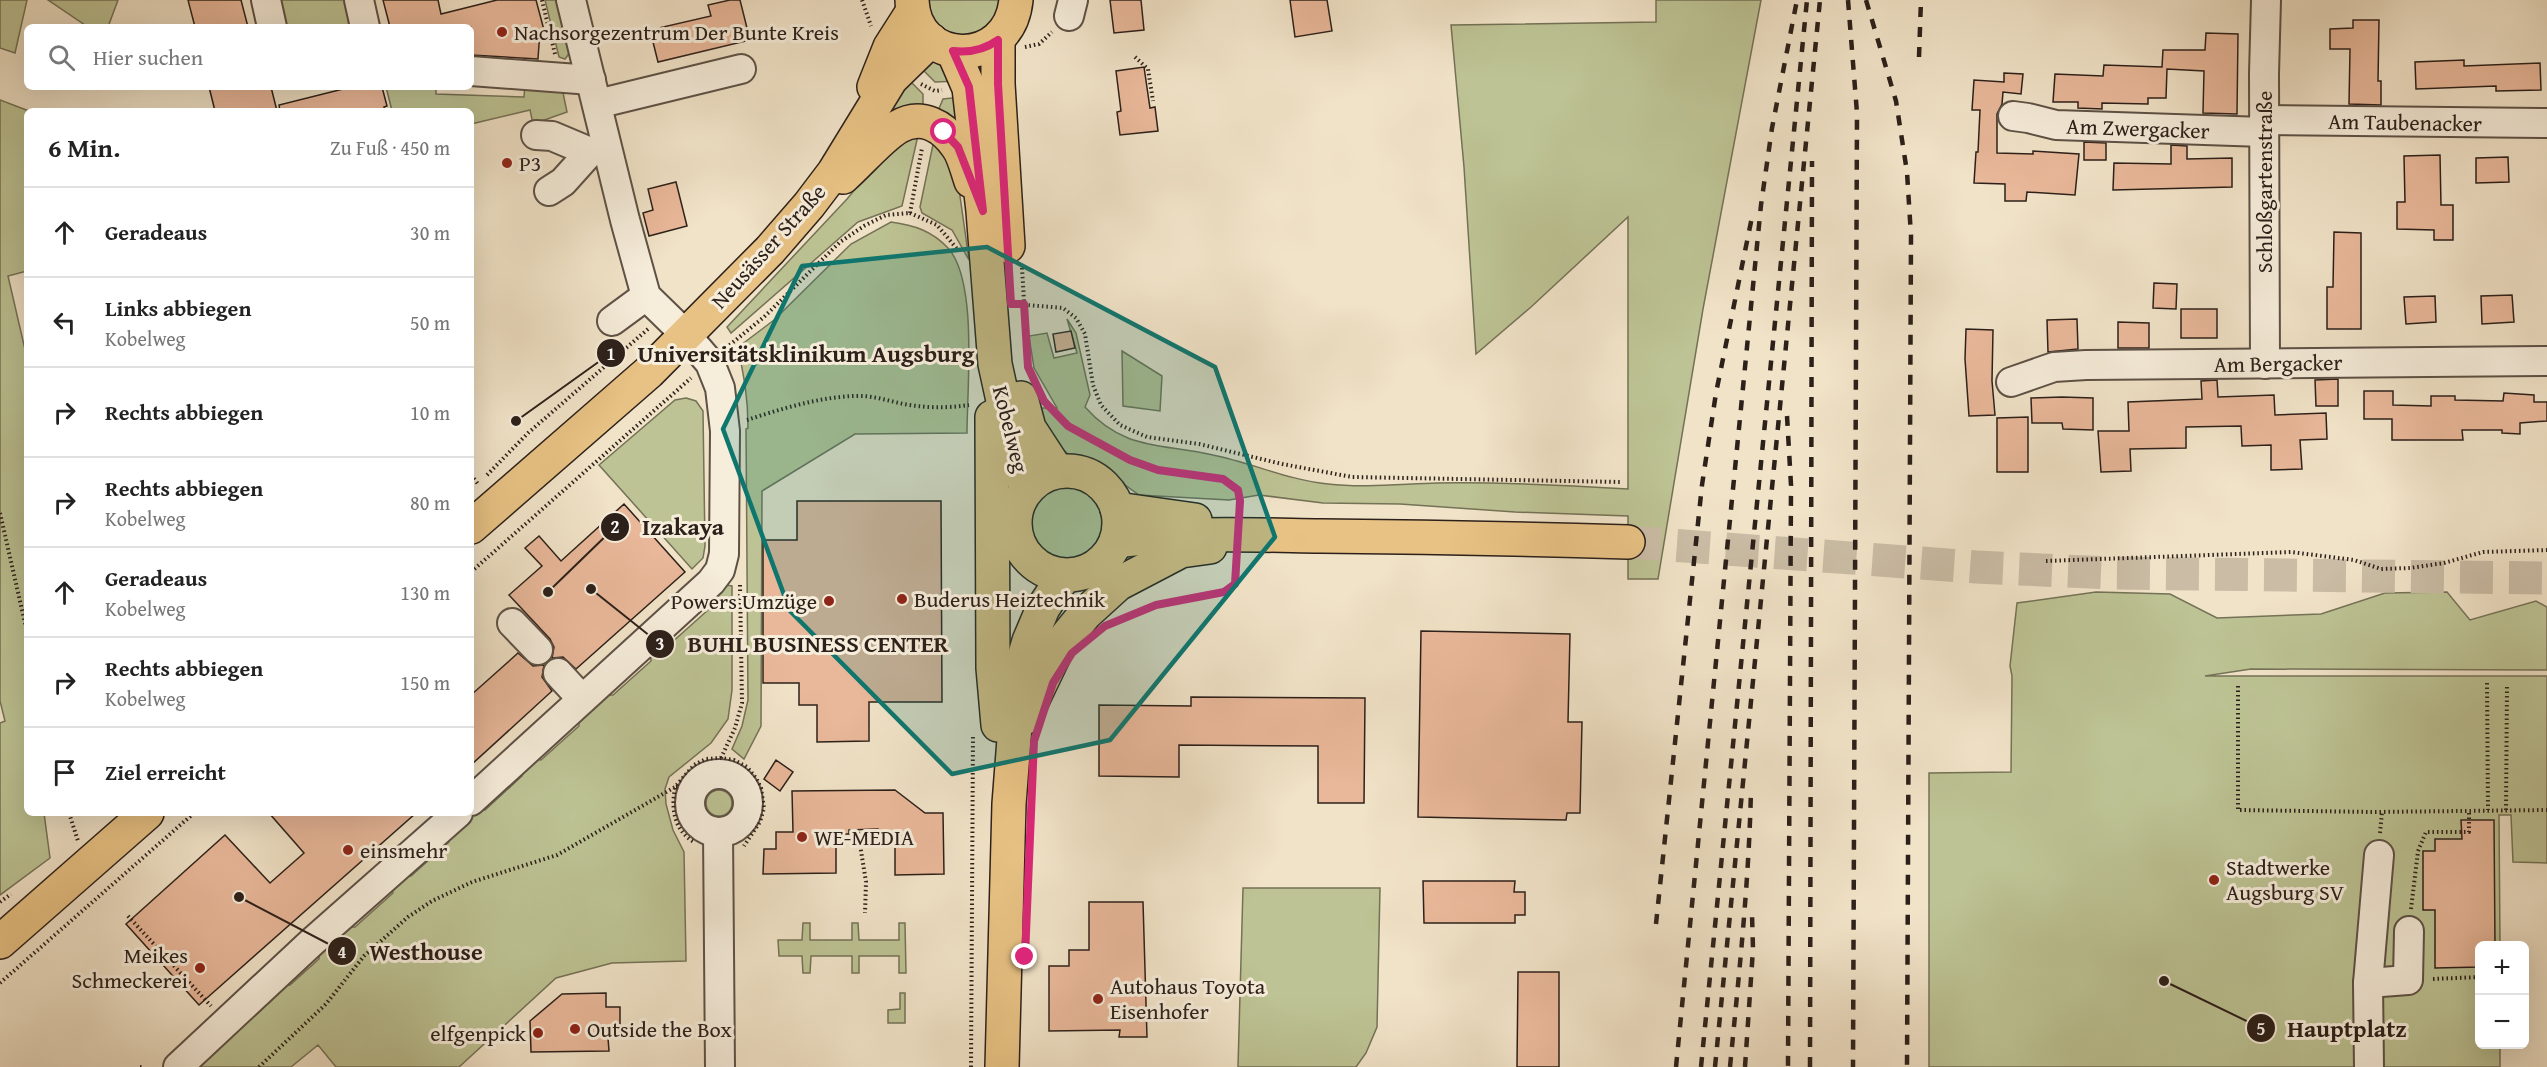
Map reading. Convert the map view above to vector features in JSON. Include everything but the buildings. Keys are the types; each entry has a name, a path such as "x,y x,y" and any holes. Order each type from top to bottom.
{"main road":[{"path":"942,45 969,52 1011,44 1011,23 1016,0"},
{"name":"Kobelweg","path":"912,6 923,32 942,45 969,87 983,211 995,364 1016,460 1027,488"},
{"name":"Neusässer Straße","path":"863,122 884,61 912,6"},
{"name":"Kobelweg","path":"1011,44 998,84 1018,304 1015,370 1029,428 1057,471"},
{"name":"Neusässer Straße","path":"474,523 649,372 641,318 770,250 809,205 844,156 891,79 942,45"},
{"path":"809,205 896,128 931,106 944,132 958,147 983,211"},
{"path":"995,364 992,417 993,668 1006,732"},
{"path":"1057,471 1076,471 1095,479 1109,492 1117,509 1119,525 1116,541 1106,558 1093,568 1077,575 1064,576 1046,572 1030,562 1015,534 1015,510 1027,488 1039,478 1057,471"},
{"path":"1117,509 1300,535"},
{"path":"1006,732 1058,647 1085,614 1118,584 1181,551 1300,535"},
{"path":"1116,541 1159,536 1300,535 1480,537 1628,542"},
{"path":"1002,1067 1009,804 1005,667 1026,589 1030,562"},
{"path":"1006,732 1029,641 1043,608 1064,576"},
{"path":"0,942 144,816"}],"street":[{"path":"266,0 271,24"},
{"path":"359,0 364,24"},
{"path":"474,798 703,588 720,570 724,554 725,431 720,388 710,363 641,318 598,150 594,92 571,0"},
{"name":"Schloßgartenstraße","path":"2265,363 2266,0"},
{"path":"474,72 561,78 594,92 741,69"},
{"name":"Am Zwergacker","path":"2013,116 2056,125 2264,126"},
{"name":"Am Taubenacker","path":"2264,126 2547,123"},
{"path":"536,135 552,136 598,150"},
{"path":"549,191 563,182 598,150"},
{"name":"Am Bergacker","path":"2012,382 2054,367 2064,366 2547,361"},
{"path":"512,623 538,650"},
{"path":"558,673 582,699"},
{"path":"706,837 734,828 741,823 748,807 746,793 737,780 720,773 686,786 690,810 706,837 720,1067"},
{"path":"173,1066 453,816"},
{"path":"2369,1067 2368,983 2379,855"},
{"path":"2368,983 2408,980 2409,931"}],"path":[{"path":"542,0 561,78"},
{"path":"862,0 871,26 869,36"},
{"path":"1011,44 1039,44 1071,8"},
{"path":"1135,57 1148,69 1153,101"},
{"path":"474,569 764,317 840,242 886,215 910,213 931,106"},
{"name":"Kobelweg","path":"1022,259 1018,304 1028,367 1032,376"},
{"path":"1018,304 1063,308 1076,318 1085,334 1093,385 1101,405 1120,425 1147,437 1199,444 1282,464 1352,477 1620,483"},
{"path":"487,475 528,433 597,372 629,348 641,318"},
{"path":"725,431 748,420 817,401 855,396 878,397 909,405 944,408 976,405"},
{"name":"Kobelweg","path":"1052,409 1068,426 1130,460 1158,470 1223,479 1238,490 1240,501 1235,584 1224,592 1156,605 1115,622"},
{"path":"0,513 24,619"},
{"path":"2046,561 2291,552 2354,560 2381,568 2410,568 2444,563 2483,552 2547,550"},
{"path":"474,564 482,562"},
{"path":"2487,684 2488,810"},
{"path":"2506,810 2507,685"},
{"path":"2238,686 2238,810 2374,812 2547,810"},
{"path":"706,837 680,829 674,816 672,802 686,786 694,765 706,759 734,760 747,767 761,788 764,808 760,822 744,843"},
{"path":"260,1067 326,1004 364,956 408,917 472,882 557,855 686,786"},
{"path":"2409,931 2418,850 2426,832 2469,832 2469,810"},
{"path":"0,983 191,816"},
{"path":"858,832 866,882 865,913"},
{"path":"128,916 213,1009"},
{"path":"2408,980 2475,977"}],"highlighted area":[{"path":"987,247 1215,367 1275,537 1110,740 952,774 790,611 723,429 802,266"}],"green space":[{"path":"0,0 27,0 15,53 0,48"},
{"path":"48,0 118,0 109,24 84,24"},
{"path":"276,0 348,0 353,24 282,24"},
{"path":"545,0 557,0 571,51 565,59 559,57"},
{"path":"923,0 1005,0 1004,8 978,38 939,32"},
{"path":"1656,0 1761,0 1703,309 1658,579 1628,579 1628,516 1515,512 1400,504 1323,503 1259,495 1229,500 1139,495 1107,472 1068,454 1042,430 1036,408 1057,408 1034,368 1029,336 1047,333 1054,358 1077,353 1067,319 1076,333 1090,395 1085,407 1114,431 1144,443 1213,455 1299,479 1328,484 1369,486 1485,483 1628,489 1628,217 1531,307 1476,354 1464,167 1451,25 1656,22"},
{"path":"940,60 958,81 935,82 918,65"},
{"path":"905,76 923,94 923,108 875,128"},
{"path":"561,83 567,112 533,124 530,110 474,123 474,108 391,108 387,90 436,90 436,94 524,97 525,84"},
{"path":"962,97 966,131 938,111 943,99"},
{"path":"0,100 24,109 24,272 8,276 24,345 24,816 44,816 50,858 0,895 0,723 5,721 0,701"},
{"path":"919,131 902,206 858,222 731,333 727,327 847,199 882,157"},
{"path":"935,135 957,175 969,260 952,230 922,213 920,207"},
{"path":"891,222 915,227 936,237 948,248 957,264 964,284 969,336 967,433 855,434 762,491 761,726 744,759 732,749 742,726 748,700 746,429 748,418 744,378 737,348 774,320 851,244"},
{"path":"1122,351 1162,376 1160,411 1123,406"},
{"path":"686,398 696,401 703,411 705,546 703,558 692,569 599,465 675,400"},
{"path":"1067,483 1083,486 1096,495 1105,508 1108,524 1105,540 1096,553 1083,562 1067,565 1051,562 1038,553 1029,540 1026,524 1029,508 1038,495 1051,486"},
{"path":"726,585 732,586 732,690 728,719 711,743 669,777 665,789 666,804 673,830 684,852 686,961 612,963 556,978 459,1067 336,1067 318,1045 291,1067 190,1067 223,1034 234,1034 272,1000 272,991 280,985 290,985 319,959 319,950 345,927 355,927 393,893 392,884 401,876 411,876 449,842 449,833 467,816 474,816 474,810 485,810 522,776 522,768 531,759 541,760 579,726 578,717 603,695 613,695 651,661 650,652 659,644 670,644 708,610 707,601"},
{"name":"Stadtwerke Augsburg SV","path":"2096,592 2170,594 2217,618 2321,614 2385,593 2447,592 2470,620 2536,601 2547,607 2547,670 2251,669 2205,676 2547,676 2547,863 2513,862 2511,815 2499,815 2500,941 2475,941 2475,1049 2500,1049 2500,1067 1929,1067 1929,773 2011,772 2012,676 2010,666 2017,603"},
{"path":"719,790 729,793 732,803 729,813 719,816 709,813 706,803 709,793"},
{"path":"1243,888 1380,888 1377,1027 1366,1053 1356,1067 1238,1067"},
{"path":"803,923 810,923 810,940 852,940 852,923 858,923 859,940 899,940 899,923 905,923 906,973 899,973 899,956 859,956 859,973 852,973 852,956 811,956 810,973 803,973 802,956 779,956 778,940 802,940"},
{"path":"900,993 905,993 905,1023 888,1023 888,1010 900,1009"}],"tunnel":[{"path":"1628,542 1976,567 2110,573 2547,578"}],"railway":[{"path":"1676,1067 1761,205 1772,128 1797,0"},
{"path":"1701,1067 1807,0"},
{"path":"1715,1067 1820,0"},
{"path":"1848,0 1857,113 1853,1067"},
{"path":"1866,0 1896,101 1907,172 1911,236 1907,1067"},
{"path":"1919,57 1921,0"},
{"path":"1810,1067 1812,161"},
{"path":"1656,924 1702,485 1716,393 1752,217"},
{"path":"1787,416 1791,485 1788,1067"},
{"path":"1730,1067 1746,893 1751,789"},
{"path":"1745,1067 1753,949 1752,914"}],"place":[{"name":"Nachsorgezentrum Der Bunte Kreis","path":"502,32"},
{"name":"P3","path":"507,163"},
{"name":"Universitätsklinikum Augsburg","path":"516,421"},
{"name":"BUHL BUSINESS CENTER","path":"591,589"},
{"name":"Izakaya","path":"548,592"},
{"name":"Buderus Heiztechnik","path":"902,599"},
{"name":"Powers Umzüge","path":"829,601"},
{"name":"WE-MEDIA","path":"802,837"},
{"name":"einsmehr","path":"348,850"},
{"name":"Stadtwerke Augsburg SV","path":"2214,880"},
{"name":"Westhouse","path":"239,897"},
{"name":"Meikes Schmeckerei","path":"200,968"},
{"name":"Hauptplatz","path":"2164,981"},
{"name":"Autohaus Toyota Eisenhofer","path":"1098,999"},
{"name":"Outside the Box","path":"575,1029"},
{"name":"elfgenpick","path":"538,1033"}],"route":[{"path":"944,132 958,147 983,211 969,87 964,71 953,51 969,52 982,49 998,40 998,84 1011,304 1024,304 1028,367 1044,401 1068,426 1130,460 1158,470 1223,479 1238,490 1240,501 1235,584 1224,592 1156,605 1105,626 1072,653 1053,683 1034,741 1025,957"}]}
